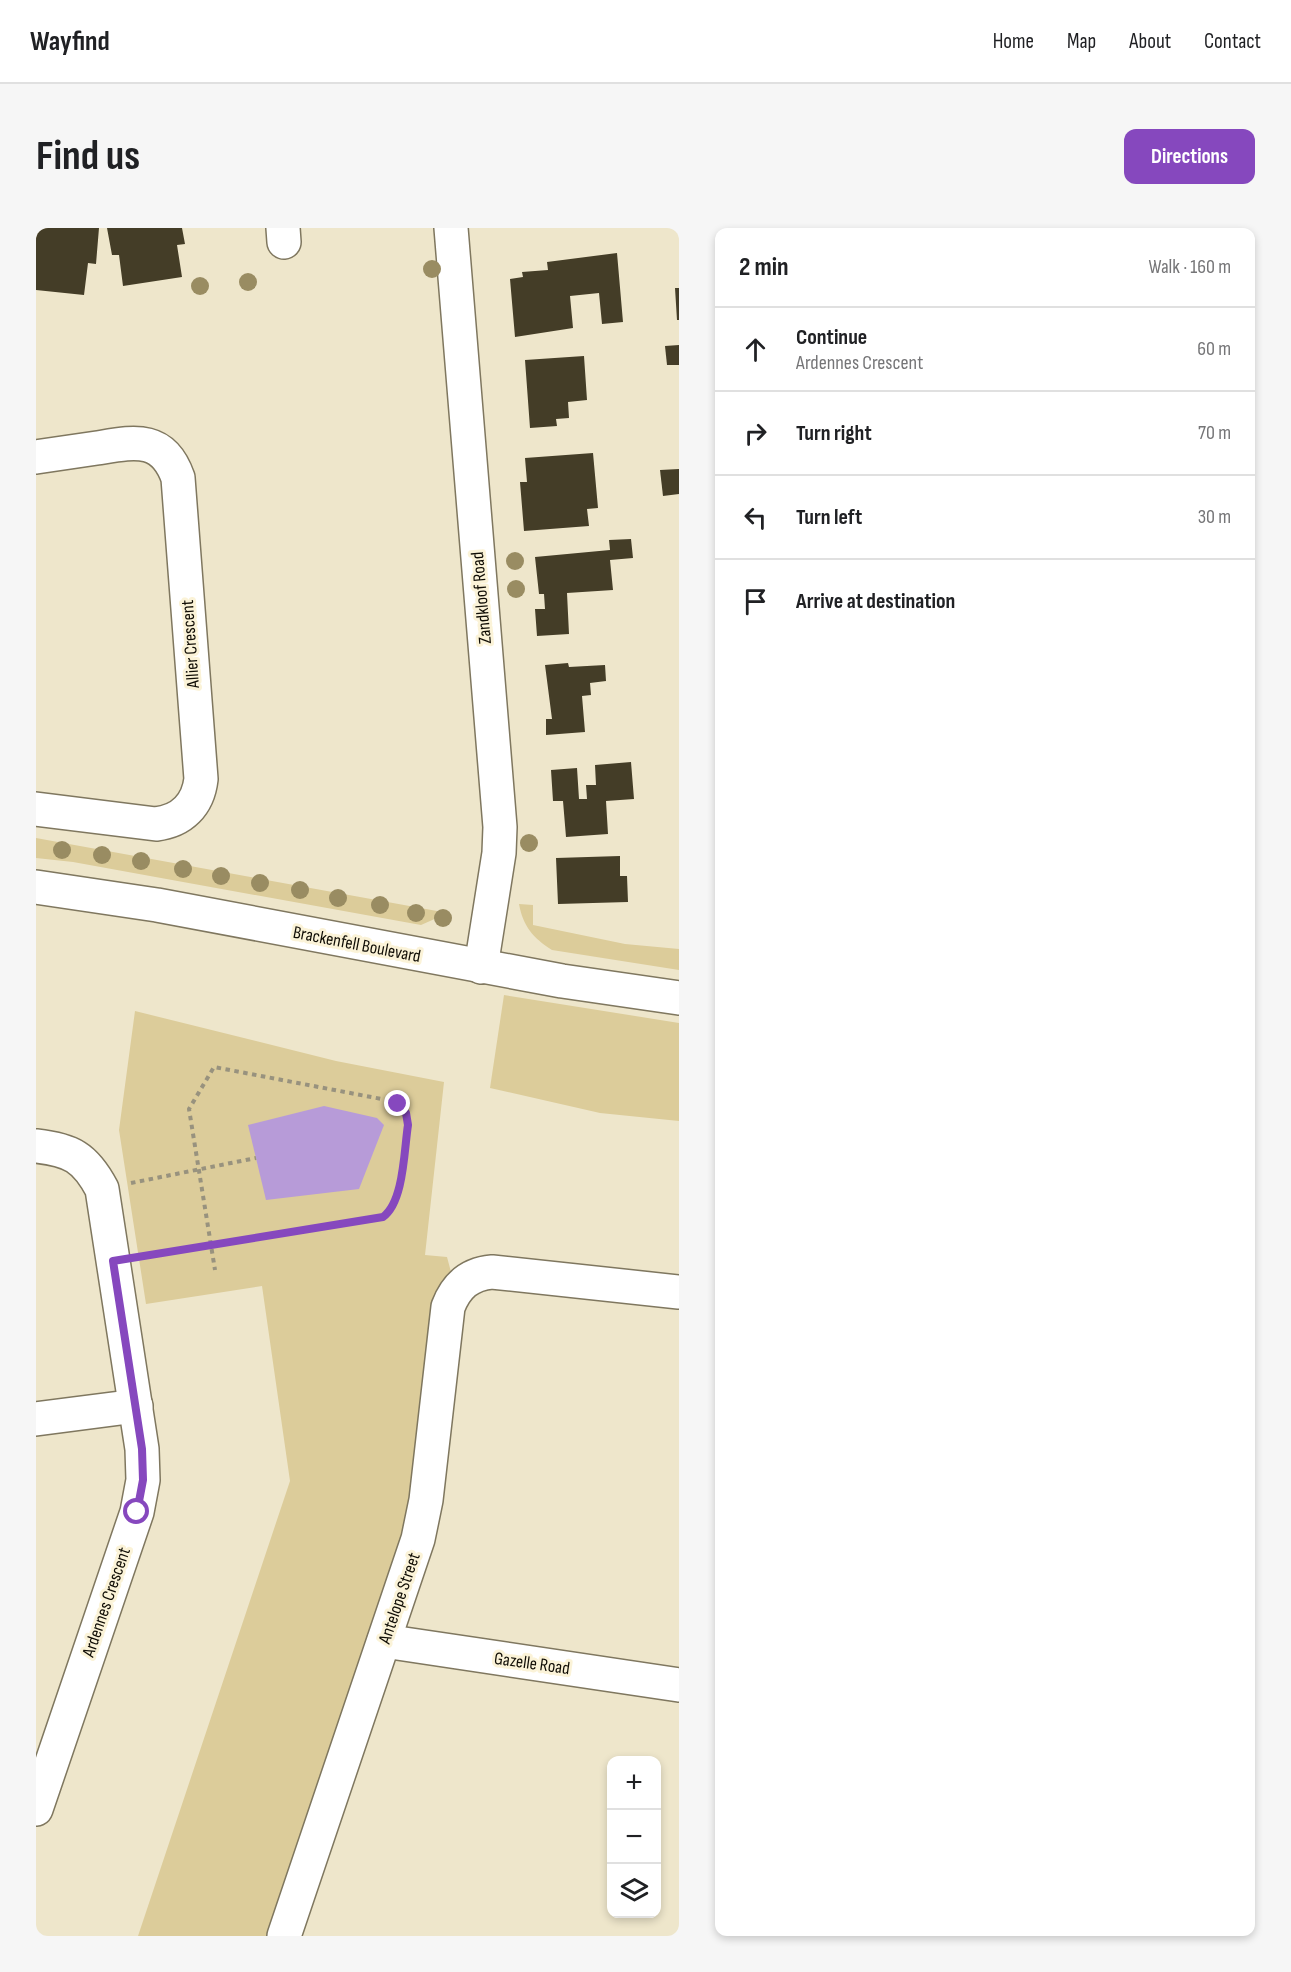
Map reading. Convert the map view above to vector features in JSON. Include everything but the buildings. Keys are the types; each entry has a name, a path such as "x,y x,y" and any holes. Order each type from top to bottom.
{"street":[{"name":"Zandkloof Road","path":"451,228 500,827 499,853 481,967"},
{"name":"Allier Crescent","path":"36,457 138,442 162,452 174,468 178,478 201,779 200,788 191,806 184,813 166,823 156,824 36,809"},
{"name":"Brackenfell Boulevard","path":"36,887 157,905 481,967 679,998"},
{"name":"Ardennes Crescent","path":"36,1146 60,1149 80,1159 93,1172 102,1189 144,1465 141,1498 43,1767 36,1809"},
{"name":"Antelope Street","path":"284,1936 423,1519 448,1307 452,1297 466,1280 476,1274 492,1272 679,1292"},
{"path":"36,1419 136,1406"},
{"name":"Gazelle Road","path":"384,1641 679,1684"}],"path":[{"path":"113,1261 211,1245 383,1217 389,1212 397,1198 408,1125 406,1113 392,1101 214,1068 189,1109 199,1170 211,1245 215,1270"},
{"path":"102,1189 256,1158"}],"shaded area":[{"path":"36,838 448,913 421,925 73,862 36,858"},
{"path":"519,904 533,905 533,925 625,944 679,949 679,970 552,950 530,931 523,919"},
{"path":"504,995 679,1023 679,1121 600,1113 490,1088"},
{"path":"135,1011 336,1061 444,1082 425,1255 447,1257 451,1272 410,1510 271,1936 138,1936 290,1481 262,1286 146,1304 119,1130"},
{"path":"324,1106 377,1118 384,1125 359,1189 266,1200 248,1125"}],"route":[{"path":"137,1512 141,1498 144,1465 113,1261 383,1217 394,1206 397,1198 408,1125 406,1113 398,1104"}]}
